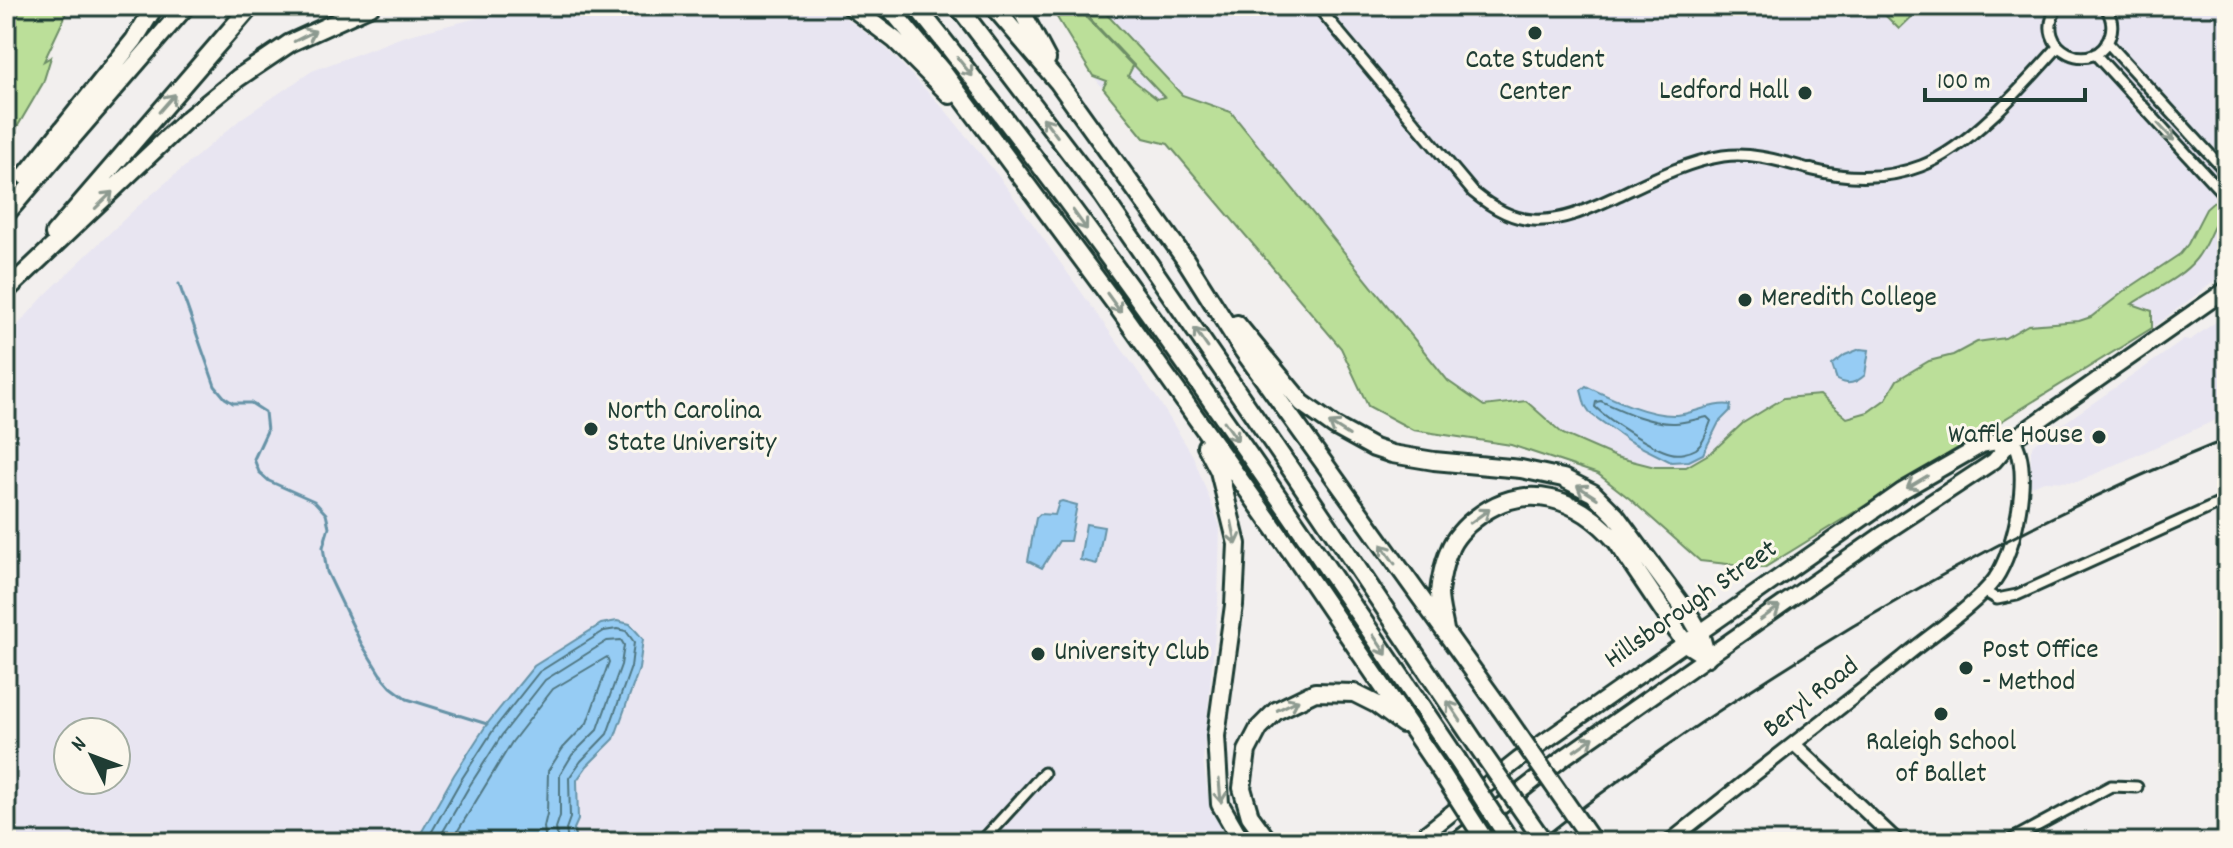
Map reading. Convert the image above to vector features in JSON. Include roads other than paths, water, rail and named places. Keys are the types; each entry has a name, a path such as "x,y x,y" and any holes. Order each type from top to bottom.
{"highway":[{"path":"6,201 134,40 155,6"},
{"path":"6,214 186,6"},
{"path":"6,290 251,6"},
{"path":"6,290 184,122 226,87 290,43 371,6"},
{"path":"850,6 895,40 984,129"},
{"path":"888,6 943,72 1173,385 1294,556 1486,842"},
{"path":"916,6 1035,156 1181,359 1360,616 1511,842"},
{"path":"958,6 1102,195 1544,842"},
{"path":"993,6 1058,82 1185,259 1242,349 1593,842"},
{"path":"1019,6 1058,82"},
{"path":"1185,259 1302,403 1356,439 1392,454 1521,469 1563,478 1593,493 1616,516 1676,596 1700,633 1707,657"},
{"path":"1173,385 1219,471 1237,544 1234,605 1216,736 1220,804 1242,842"},
{"path":"1446,636 1439,593 1449,549 1470,522 1485,511 1504,501 1541,496 1578,509 1605,528 1685,643 1707,657"},
{"path":"1269,842 1250,816 1242,788 1247,751 1259,728 1276,711 1315,692 1354,693 1376,704 1414,732"}],"main road":[{"name":"Hillsborough Street","path":"1455,842 1566,756 1883,534 1994,461 2013,439 2227,289"},
{"name":"Hillsborough Street","path":"1415,842 1509,766 1902,491 1982,445 2013,439"}],"street":[{"path":"1317,6 1473,192 1510,215 1533,220 1570,216 1687,165 1725,156 1764,156 1852,177 1893,175 1916,168 1949,152 1966,138 2026,83 2058,47"},
{"path":"2055,7 2050,29 2052,39 2066,53 2085,57 2095,54 2107,42 2112,23 2105,6"},
{"path":"2107,42 2227,173"},
{"path":"2095,54 2227,198"},
{"path":"2125,88 2138,76"},
{"name":"Beryl Road","path":"1669,842 1984,591 2005,561 2017,522 2020,504 2019,457 2013,439"},
{"path":"1984,591 1997,599 2017,595 2227,500"},
{"path":"1794,744 1898,842"},
{"path":"981,842 1044,773"},
{"path":"2007,842 2111,786 2137,787"}],"water":[{"path":"1860,349 1869,350 1865,375 1852,383 1837,380 1832,365"},
{"path":"1586,386 1630,405 1665,415 1731,405 1703,454 1689,461 1671,462 1629,441 1591,414 1581,390"},
{"path":"1062,501 1077,505 1070,541 1059,541 1042,568 1028,561 1036,518 1040,514 1055,515"},
{"path":"1086,524 1104,527 1097,564 1080,560"},
{"path":"617,621 630,624 643,639 639,669 614,739 577,780 576,842 416,842 487,724 534,666 601,624"}],"waterway":[{"path":"179,284 215,386 233,403 251,403 265,412 267,431 254,459 259,472 269,481 314,501 326,514 329,527 323,547 327,572 361,643 380,674 407,699 487,724"}],"railway":[{"path":"1538,842 1692,729 1853,626 2036,525 2227,439"}],"place":[{"name":"Cate Student Center","path":"1535,33"},
{"name":"Ledford Hall","path":"1805,93"},
{"name":"Meredith College","path":"1745,300"},
{"name":"North Carolina State University","path":"591,429"},
{"name":"Waffle House","path":"2099,437"},
{"name":"University Club","path":"1038,654"},
{"name":"Post Office - Method","path":"1966,668"},
{"name":"Raleigh School of Ballet","path":"1941,714"}]}
